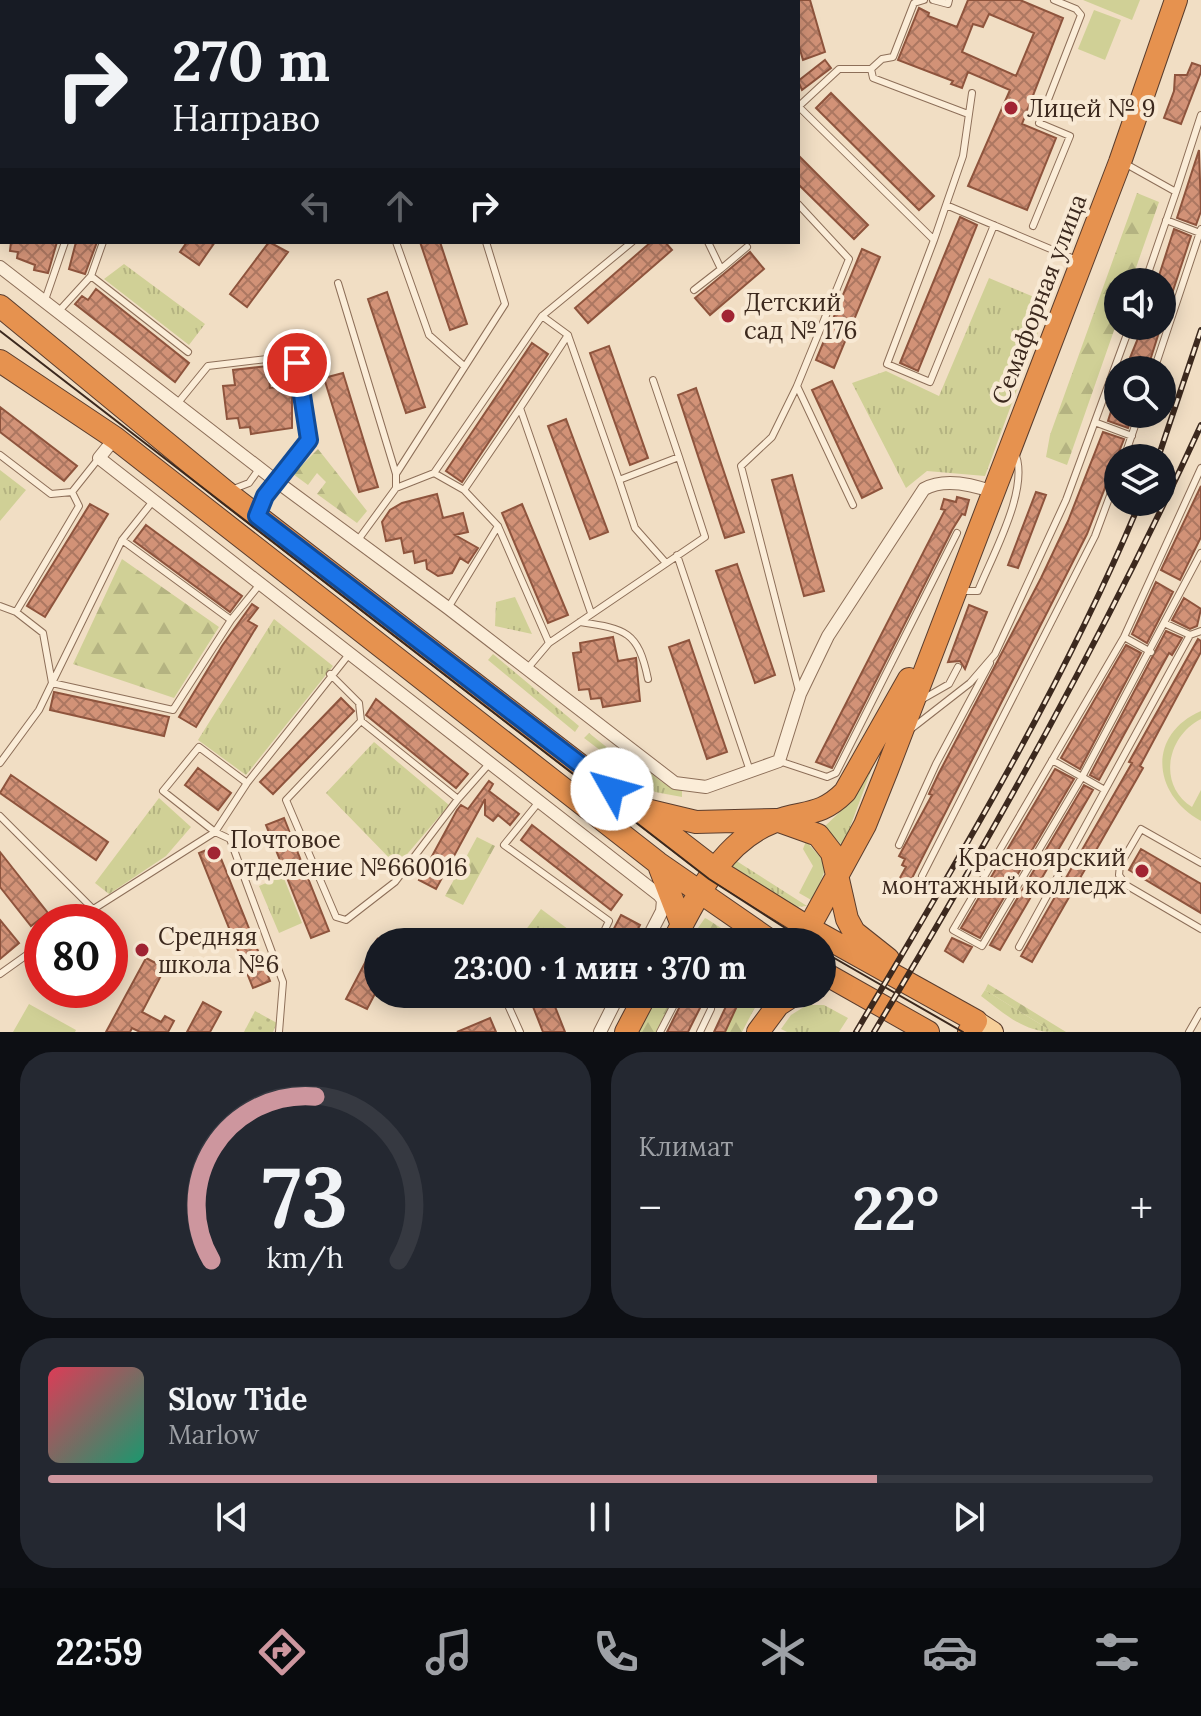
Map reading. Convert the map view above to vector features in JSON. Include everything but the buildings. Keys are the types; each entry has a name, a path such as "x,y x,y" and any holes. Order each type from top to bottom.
{"highway":[{"name":"Семафорная улица","path":"809,928 865,825 1120,162 1176,0"},
{"path":"0,306 226,492 795,928"},
{"path":"0,361 115,438 658,863 751,928"},
{"name":"Семафорная улица","path":"681,928 738,841 776,820 814,814 833,804 845,792 944,615"},
{"path":"636,807 696,822 776,820 818,835 832,853 847,919 854,932 974,1024"},
{"path":"658,863 675,928"},
{"path":"836,951 974,1024"},
{"path":"836,980 928,1032"},
{"path":"836,993 877,1004 903,1032"},
{"path":"626,1032 639,1008"},
{"path":"756,1032 767,1008"},
{"path":"756,1032 776,1008"}],"street":[{"path":"0,267 259,469 448,608 675,783 706,787 779,761 800,694 924,489 936,483 975,485 993,492"},
{"path":"115,438 99,458 663,900 662,911 653,928"},
{"path":"600,1032 612,1008"}],"lane":[{"path":"800,104 839,69 871,69 882,59 893,57 912,2 924,0"},
{"path":"933,0 948,4 949,0"},
{"path":"1033,226 1070,136 1039,123 1081,15 1076,9 1054,0"},
{"path":"871,69 873,78 968,114"},
{"path":"972,93 963,156 887,364 930,382 994,225"},
{"path":"800,108 934,240"},
{"path":"1150,268 1201,115"},
{"path":"1120,162 1141,170 1176,192"},
{"path":"946,205 1081,262"},
{"path":"800,206 849,259 797,386 772,437 741,466 800,694"},
{"path":"1159,356 1200,231 1166,220"},
{"path":"45,300 64,244"},
{"path":"59,311 91,276 102,244"},
{"path":"397,244 429,335 464,366"},
{"path":"396,474 505,304 487,244"},
{"path":"356,542 396,488 434,473 542,316 630,244"},
{"path":"709,244 721,269"},
{"path":"694,290 747,247"},
{"path":"91,276 188,352"},
{"path":"338,283 396,474 396,488"},
{"path":"542,316 568,335 635,528 666,563"},
{"path":"464,490 568,335"},
{"path":"899,845 936,764 995,654 1097,423 1125,340"},
{"path":"177,404 208,366 267,359 297,363 309,440 276,481 257,516"},
{"path":"527,669 549,643 705,537 653,380"},
{"path":"797,386 853,505"},
{"path":"520,408 591,613"},
{"path":"1097,423 1132,436"},
{"path":"1129,444 1135,428"},
{"path":"954,590 978,591 1015,498 1020,484 1021,463 1011,444"},
{"path":"0,455 51,494 72,492 99,458"},
{"path":"619,480 679,457"},
{"path":"1201,468 1124,637 953,930 982,946 1082,777 1166,624 1201,553"},
{"path":"226,492 249,483 259,469"},
{"path":"434,473 464,490 498,526 549,643"},
{"path":"16,612 79,506 72,492"},
{"path":"0,763 39,710 122,540 153,501"},
{"path":"922,876 1095,536 1104,512"},
{"path":"448,608 498,526"},
{"path":"779,761 827,777 836,773 957,533"},
{"path":"122,540 231,620"},
{"path":"677,555 750,771"},
{"path":"52,683 173,710 231,620 260,584"},
{"path":"0,606 16,612 43,633 52,683"},
{"path":"580,622 621,628 642,652 648,679"},
{"path":"1166,624 1190,635"},
{"path":"1019,947 1190,635 1201,631"},
{"path":"1124,637 1151,652"},
{"path":"101,904 215,832 247,783 330,674 350,653"},
{"path":"899,739 970,683 995,654"},
{"path":"914,701 929,698 949,684 958,667"},
{"path":"330,674 359,703 361,721 458,799"},
{"path":"361,721 286,800 336,917 346,920 395,882 488,765"},
{"path":"247,783 199,747 163,791 215,832 230,839 283,982 279,1032"},
{"path":"1052,760 1105,790"},
{"path":"538,803 504,845 609,921 606,928"},
{"path":"0,816 88,904"},
{"path":"1201,863 1141,829 1120,865 1119,875 1126,885 1201,929"},
{"path":"0,974 24,957"},
{"path":"509,1008 520,1032"},
{"path":"660,1032 672,1008"},
{"path":"700,1032 711,1009"},
{"path":"1189,1032 1201,1011"}],"green space":[{"path":"1083,0 1140,0 1132,20"},
{"path":"1094,10 1121,20 1105,60 1078,49"},
{"path":"1137,193 1159,202 1136,268 1110,268"},
{"path":"124,264 205,324 189,345 104,279"},
{"path":"989,278 1034,297 1054,289 985,476 927,471 906,488 852,383 886,371 939,396"},
{"path":"1104,285 1104,340 1111,340 1067,465 1046,457 1050,435"},
{"path":"318,449 367,511 357,523 317,494 326,482 317,473 308,485 293,474"},
{"path":"0,470 26,490 0,521"},
{"path":"122,559 219,627 174,698 73,664"},
{"path":"515,597 532,634 495,626 496,602"},
{"path":"274,619 333,666 246,775 198,740"},
{"path":"493,654 579,726 575,732 488,660"},
{"path":"1201,711 1201,719 1180,737 1174,749 1171,774 1181,798 1192,807 1201,790 1201,821 1185,810 1173,796 1165,781 1162,765 1164,749 1171,735 1183,722"},
{"path":"589,733 619,757 634,760 662,782 682,790 682,797 655,792 584,738"},
{"path":"374,742 449,805 397,866 326,793"},
{"path":"878,752 843,846 824,827 845,807"},
{"path":"159,798 191,827 166,856 109,894 95,883"},
{"path":"477,837 495,846 463,905 445,896"},
{"path":"806,841 821,858 825,870 813,901 799,893 813,866 803,849"},
{"path":"735,860 807,906 795,907 731,867"},
{"path":"283,876 302,923 279,933 259,886"},
{"path":"541,909 567,928 527,928"},
{"path":"705,918 721,928 698,928"},
{"path":"988,984 1066,1032 1053,1032 985,990"},
{"path":"985,990 1053,1032 1032,1029 1014,1020 981,996"},
{"path":"27,1008 36,1008 76,1030 75,1032 13,1032"},
{"path":"652,1008 669,1008 656,1032 639,1032"},
{"path":"736,1008 755,1008 742,1032 725,1032"},
{"path":"802,1008 830,1008 848,1018 839,1032 787,1032 781,1029 791,1015"},
{"name":"Средняя школа №6","path":"255,1011 277,1023 273,1032 244,1032"}],"tram line":[{"path":"0,331 709,879 785,928"},
{"path":"836,959 963,1032"}],"railway":[{"path":"1163,444 1201,330"},
{"path":"874,1032 962,883 1087,657 1201,425"},
{"path":"856,1032 1043,706 1134,516"}],"place":[{"name":"Лицей № 9","path":"1011,108"},
{"name":"Детский сад № 176","path":"728,316"},
{"name":"Почтовое отделение №660016","path":"214,853"},
{"name":"Красноярский монтажный колледж","path":"1142,871"},
{"name":"Средняя школа №6","path":"142,950"}],"route":[{"path":"297,363 309,440 265,496 257,516 612,789"}]}
